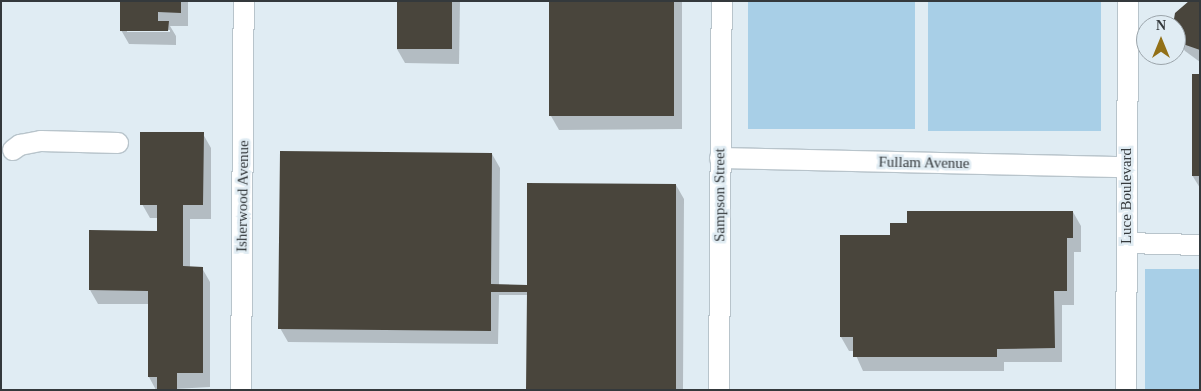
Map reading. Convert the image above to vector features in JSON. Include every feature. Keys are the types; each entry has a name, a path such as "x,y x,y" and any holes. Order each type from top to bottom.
{"street":[{"name":"Isherwood Avenue","path":"241,390 244,1"},
{"name":"Sampson Street","path":"718,390 722,1"},
{"name":"Luce Boulevard","path":"1126,390 1128,1"},
{"path":"13,150 20,144 41,142 118,143"},
{"name":"Fullam Avenue","path":"720,158 1127,167"},
{"path":"1127,243 1200,244"}],"shaded area":[{"path":"748,1 915,1 915,129 748,129"},
{"path":"928,1 1101,1 1101,131 928,131"},
{"path":"1145,269 1200,269 1200,390 1145,390"}],"building":[{"path":"120,1 181,1 181,13 158,12 158,21 169,21 168,31 120,31"},
{"path":"397,1 452,1 452,49 397,49"},
{"path":"549,1 674,1 674,116 549,116"},
{"path":"1189,1 1200,1 1200,50 1186,45 1186,15 1175,15"},
{"path":"1192,74 1200,74 1200,176 1192,176"},
{"path":"140,132 204,132 203,205 183,205 183,266 203,267 203,373 177,373 177,390 157,390 157,377 148,377 148,291 89,290 89,230 157,231 157,205 140,205"},
{"path":"280,151 492,153 491,284 527,285 527,183 676,184 676,390 526,390 527,292 491,292 491,331 278,329"},
{"path":"907,211 1073,211 1073,238 1067,238 1067,291 1054,291 1055,348 997,349 997,357 853,357 853,337 840,337 840,235 890,235 890,223 907,223"}]}
